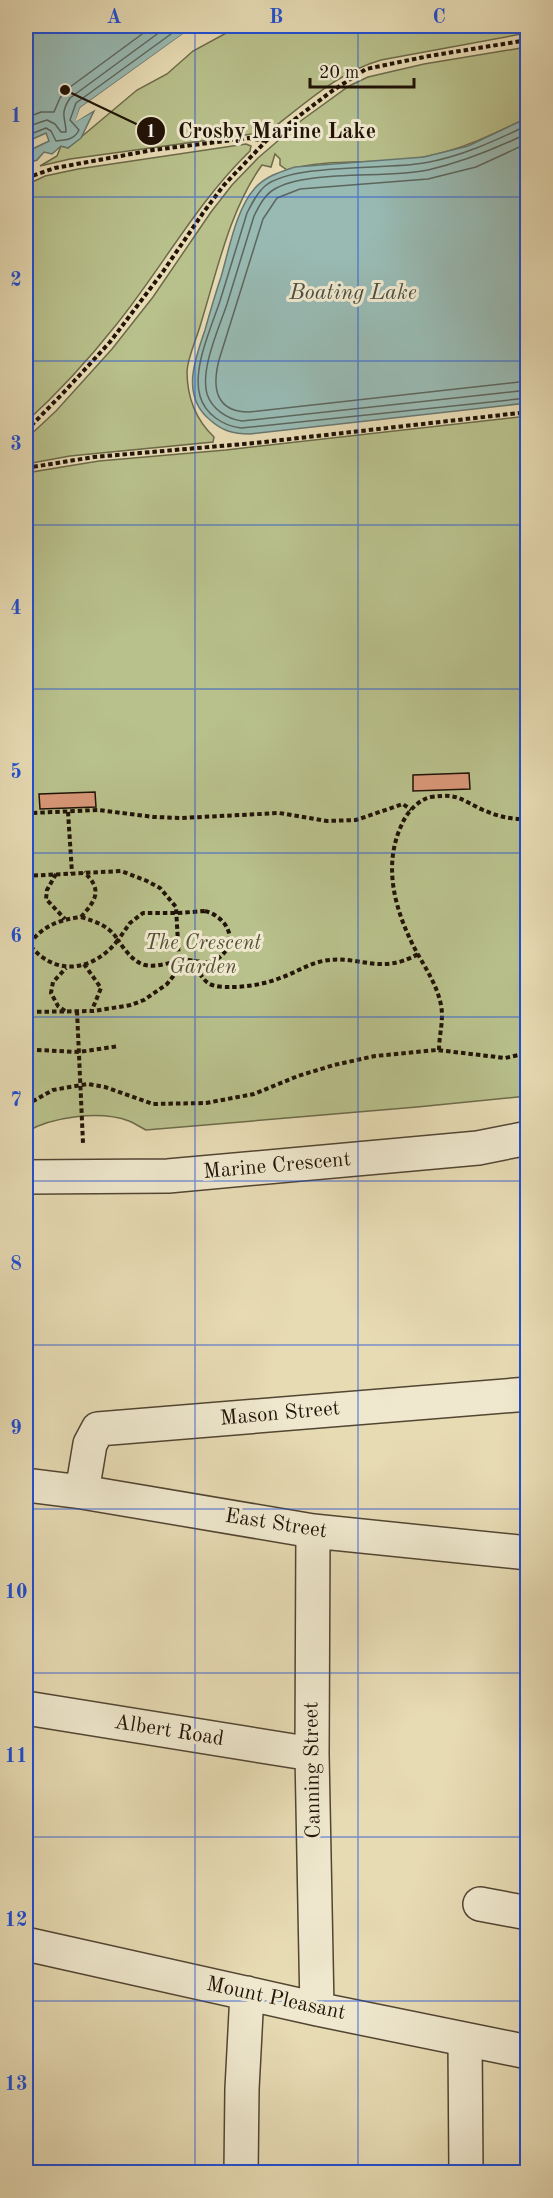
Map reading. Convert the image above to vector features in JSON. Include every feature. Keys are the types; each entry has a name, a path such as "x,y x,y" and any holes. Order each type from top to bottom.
{"street":[{"name":"Marine Crescent","path":"26,1177 168,1176 478,1148 528,1138"},
{"name":"Mason Street","path":"82,1492 90,1444 98,1429 528,1394"},
{"name":"East Street","path":"26,1485 82,1492 314,1531 528,1553"},
{"name":"Canning Street","path":"314,1531 312,1754 317,2009"},
{"name":"Albert Road","path":"26,1708 312,1754"},
{"path":"480,1904 528,1913"},
{"name":"Mount Pleasant","path":"26,1944 317,2009 528,2052"},
{"path":"241,2172 247,1993"},
{"path":"465,2040 466,2172"}],"path":[{"path":"26,431 110,342 219,192 266,141 332,91 366,69 528,40"},
{"path":"26,178 56,168 153,150 249,138 266,141"},
{"path":"26,468 94,457 255,443 528,412"},
{"path":"439,1050 443,1020 441,1005 429,971 399,915 392,876 392,853 396,837 404,820 416,804 429,798 448,796 463,798 481,809 500,816 528,819"},
{"path":"26,816 32,813 98,810 182,818 279,813 327,822 356,820 403,804 411,810"},
{"path":"68,812 72,873"},
{"path":"26,876 121,871 160,888 169,896 178,913 179,961 176,974 167,984 144,1000 117,1008 91,1011 26,1012"},
{"path":"81,917 92,904 97,892 91,879 84,872"},
{"path":"56,873 47,890 46,899 65,919"},
{"path":"26,951 39,932 53,923 81,917 113,931 118,940 130,955 144,964 193,960 206,962 221,956 229,942 227,925 221,918 205,911 143,913 130,923 118,940 108,953 84,964 66,968 54,982 51,993 58,1006 65,1012"},
{"path":"26,938 36,953 66,968"},
{"path":"193,960 201,976 210,984 238,987 262,984 323,961 339,960 382,965 409,960 418,954"},
{"path":"84,964 101,988 91,1011"},
{"path":"77,1011 84,1176"},
{"path":"37,1050 79,1052 119,1046"},
{"path":"26,1105 53,1090 80,1085 105,1087 153,1104 206,1103 254,1094 298,1076 375,1056 439,1050 504,1058 528,1053"}],"green space":[{"path":"239,26 527,26 527,33 381,60 366,65 337,80 273,128 259,133 70,159 40,166 57,156 61,146 68,148 137,90 167,74 193,51"},
{"path":"527,47 527,118 490,136 451,150 407,160 321,164 287,170 280,165 280,159 275,154 271,167 262,165 241,201 233,221 188,365 187,381 193,407 202,423 214,437 213,442 70,456 26,464 26,439 56,411 112,349 153,297 232,185 258,158 302,120 349,86 368,77 424,64"},
{"path":"246,144 251,146 250,151 196,213 116,325 73,375 26,422 26,185 45,176 78,169"},
{"name":"The Crescent Garden","path":"527,416 527,1096 146,1130 129,1121 117,1118 76,1117 49,1122 26,1132 26,473 99,461 226,450"}],"water":[{"path":"26,26 194,26 80,108 76,121 94,111 81,138 68,148 61,146 52,154 44,152 37,160 26,164 26,152 49,141 46,133 26,142"},
{"name":"Boating Lake","path":"527,118 527,403 250,434 228,431 209,419 195,399 194,365 238,218 248,197 259,184 295,167 424,157 468,146"}],"pier":[{"path":"197,26 82,109 80,115 93,108 96,109 75,122 80,108"}],"building":[{"path":"469,773 470,789 413,791 413,775"},
{"path":"95,792 96,807 40,809 39,794"}],"place":[{"name":"Crosby Marine Lake","path":"65,90"}]}
